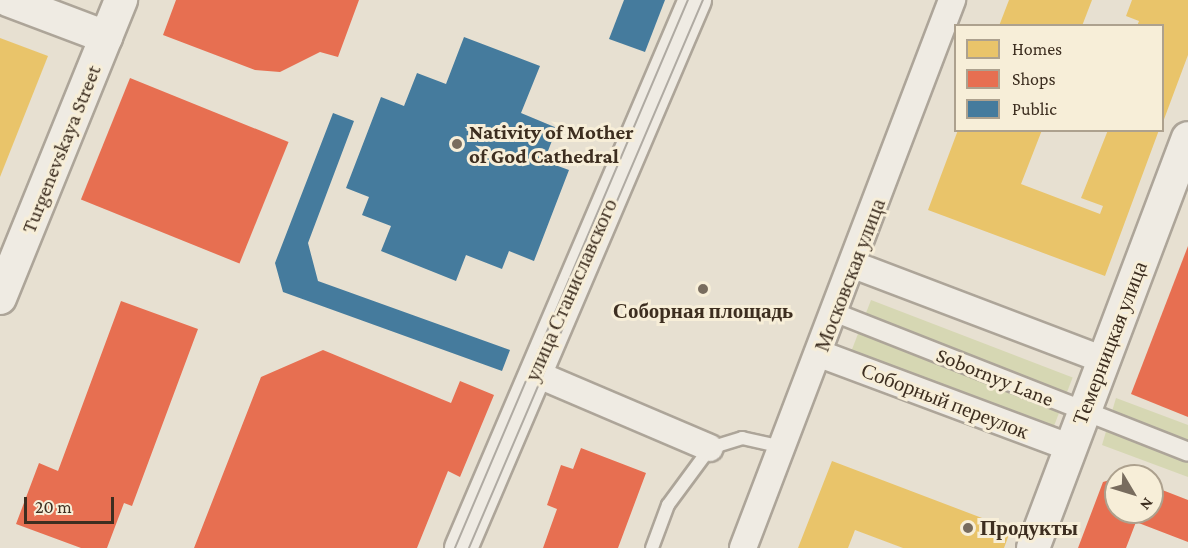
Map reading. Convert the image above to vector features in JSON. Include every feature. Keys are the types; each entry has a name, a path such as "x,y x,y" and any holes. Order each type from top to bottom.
{"street":[{"path":"8,0 106,37"},
{"name":"Turgenevskaya Street","path":"0,298 121,0"},
{"name":"улица Станиславского","path":"461,548 695,0"},
{"name":"Московская улица","path":"743,548 855,265 952,0"},
{"name":"Темерницкая улица","path":"1033,548 1188,138"},
{"path":"855,265 1104,360"},
{"name":"Sobornyy Lane","path":"836,314 1188,452"},
{"name":"Соборный переулок","path":"820,354 1071,448"},
{"path":"534,374 710,448"}],"lane":[{"path":"652,548 668,505 710,448 742,438 783,447"}],"green space":[{"path":"871,300 1073,377 1053,429 851,351"},
{"path":"1116,398 1188,425 1188,477 1164,468 1164,464 1153,464 1102,445"}],"building: Homes":[{"path":"1009,0 1092,0 1083,24 1000,24"},
{"path":"1132,0 1188,0 1188,55 1164,119 1164,24 1138,24 1139,21 1126,16"},
{"path":"0,38 48,56 0,177"},
{"path":"957,132 1041,132 1021,184 1100,214 1103,206 1081,198 1107,132 1158,132 1105,276 928,210"},
{"path":"832,461 1011,529 1004,548 903,548 855,530 848,548 798,548"}],"building: Shops":[{"path":"176,0 359,0 338,57 320,52 280,72 255,70 163,35"},
{"path":"130,78 289,142 239,264 81,199"},
{"path":"1188,246 1188,417 1131,394"},
{"path":"121,301 198,329 132,506 124,503 107,548 81,548 16,524 39,463 58,471"},
{"path":"323,350 451,403 460,381 494,395 460,477 448,471 417,548 194,548 261,377"},
{"path":"581,448 646,473 618,548 543,548 557,509 547,505 561,465 573,469"},
{"path":"1103,482 1104,524 1135,524 1126,548 1078,548"},
{"path":"1164,491 1188,500 1188,542 1141,524 1164,524"}],"building: Public":[{"path":"624,0 665,0 645,52 609,39"},
{"name":"Nativity of Mother of God Cathedral","path":"464,37 540,66 521,113 557,128 544,161 569,170 534,261 509,251 502,269 466,255 456,281 381,251 391,226 362,215 369,197 346,188 381,97 404,106 417,73 446,84"},
{"path":"333,113 354,121 308,243 318,281 510,350 502,371 283,292 275,263"}],"tram line":[{"path":"455,548 688,0"},
{"path":"469,548 703,0"}],"place":[{"name":"Nativity of Mother of God Cathedral","path":"457,144"},
{"name":"Соборная площадь","path":"703,289"},
{"name":"Продукты","path":"968,528"}]}
